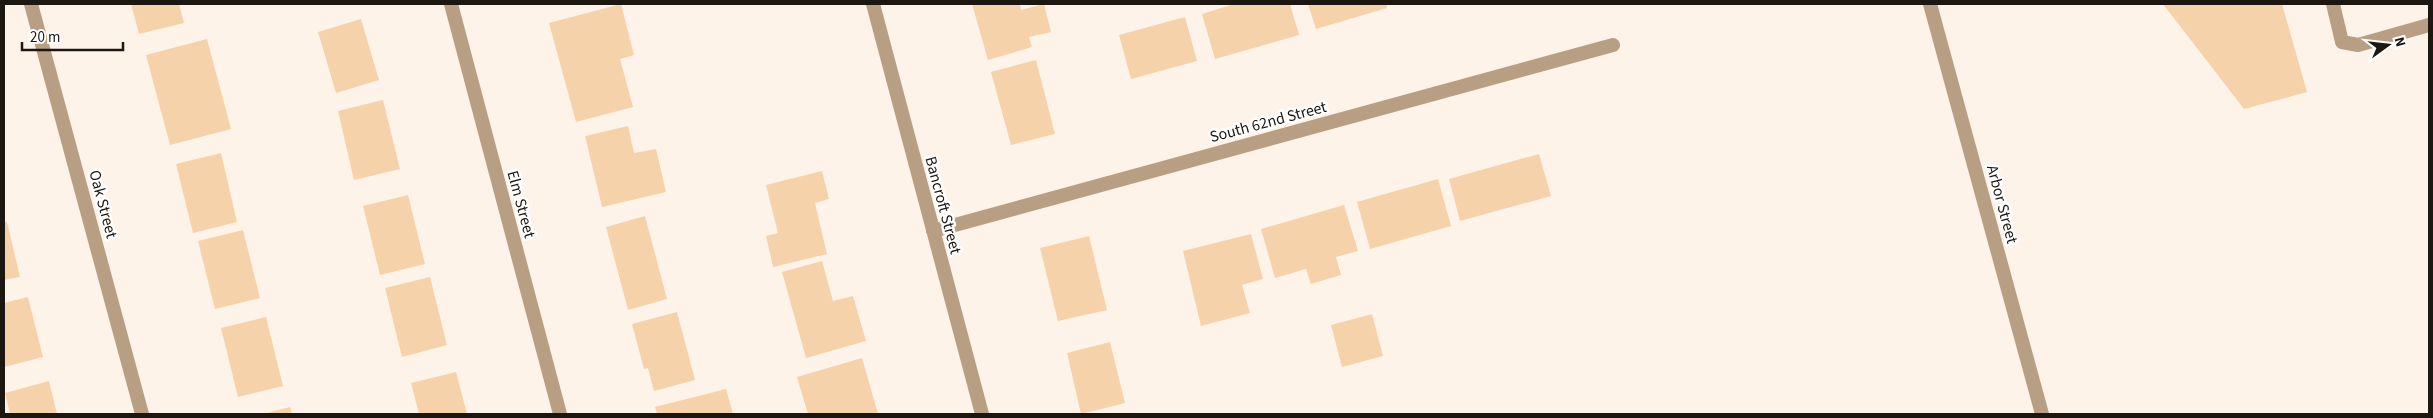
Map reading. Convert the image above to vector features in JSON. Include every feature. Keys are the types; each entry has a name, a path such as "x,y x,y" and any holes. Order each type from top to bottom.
{"street":[{"name":"Oak Street","path":"31,4 142,414"},
{"name":"Elm Street","path":"451,4 560,414"},
{"name":"Bancroft Street","path":"872,4 982,414"},
{"name":"Arbor Street","path":"1930,4 2042,414"},
{"path":"2333,4 2342,42 2358,45 2429,25"},
{"name":"South 62nd Street","path":"933,231 1613,44"}],"building":[{"path":"131,4 179,4 184,23 139,34"},
{"path":"621,4 634,55 620,59 633,107 576,122 549,23"},
{"path":"972,4 1020,4 1021,10 1044,4 1051,32 1029,37 1032,47 988,60"},
{"path":"1234,4 1290,4 1299,35 1215,59 1202,14"},
{"path":"1308,4 1386,4 1387,8 1316,29"},
{"path":"2163,4 2282,4 2307,92 2244,109"},
{"path":"1185,17 1197,61 1131,79 1119,35"},
{"path":"361,19 379,80 336,93 318,32"},
{"path":"207,39 231,129 170,145 146,55"},
{"path":"1036,60 1055,134 1011,145 991,72"},
{"path":"383,100 400,169 354,180 338,111"},
{"path":"628,126 634,153 656,149 666,192 602,207 585,136"},
{"path":"221,153 237,222 193,233 176,164"},
{"path":"1539,154 1551,196 1460,221 1449,179"},
{"path":"822,171 829,199 815,203 827,254 773,267 766,236 778,233 766,185"},
{"path":"1438,179 1451,226 1370,249 1357,202"},
{"path":"408,195 425,264 380,275 363,206"},
{"path":"1344,205 1358,251 1336,257 1341,275 1311,284 1306,269 1275,278 1261,229"},
{"path":"645,216 667,299 628,310 606,227"},
{"path":"4,222 7,222 20,277 4,280"},
{"path":"243,230 260,298 215,309 198,241"},
{"path":"1251,234 1263,279 1242,285 1250,313 1201,326 1183,251"},
{"path":"1089,236 1107,310 1058,321 1040,248"},
{"path":"822,261 833,301 853,296 866,341 806,358 782,272"},
{"path":"430,277 447,345 402,357 385,288"},
{"path":"28,297 43,357 4,367 4,303"},
{"path":"677,312 695,380 654,391 648,368 644,369 632,324"},
{"path":"1372,314 1383,356 1342,367 1331,325"},
{"path":"266,317 283,386 238,397 221,328"},
{"path":"1110,342 1125,403 1081,414 1067,353"},
{"path":"862,358 878,414 808,414 797,377"},
{"path":"456,372 467,414 419,414 411,383"},
{"path":"49,381 57,414 10,414 5,393"},
{"path":"726,389 733,414 657,414 655,407"},
{"path":"290,407 292,414 263,414"}]}
